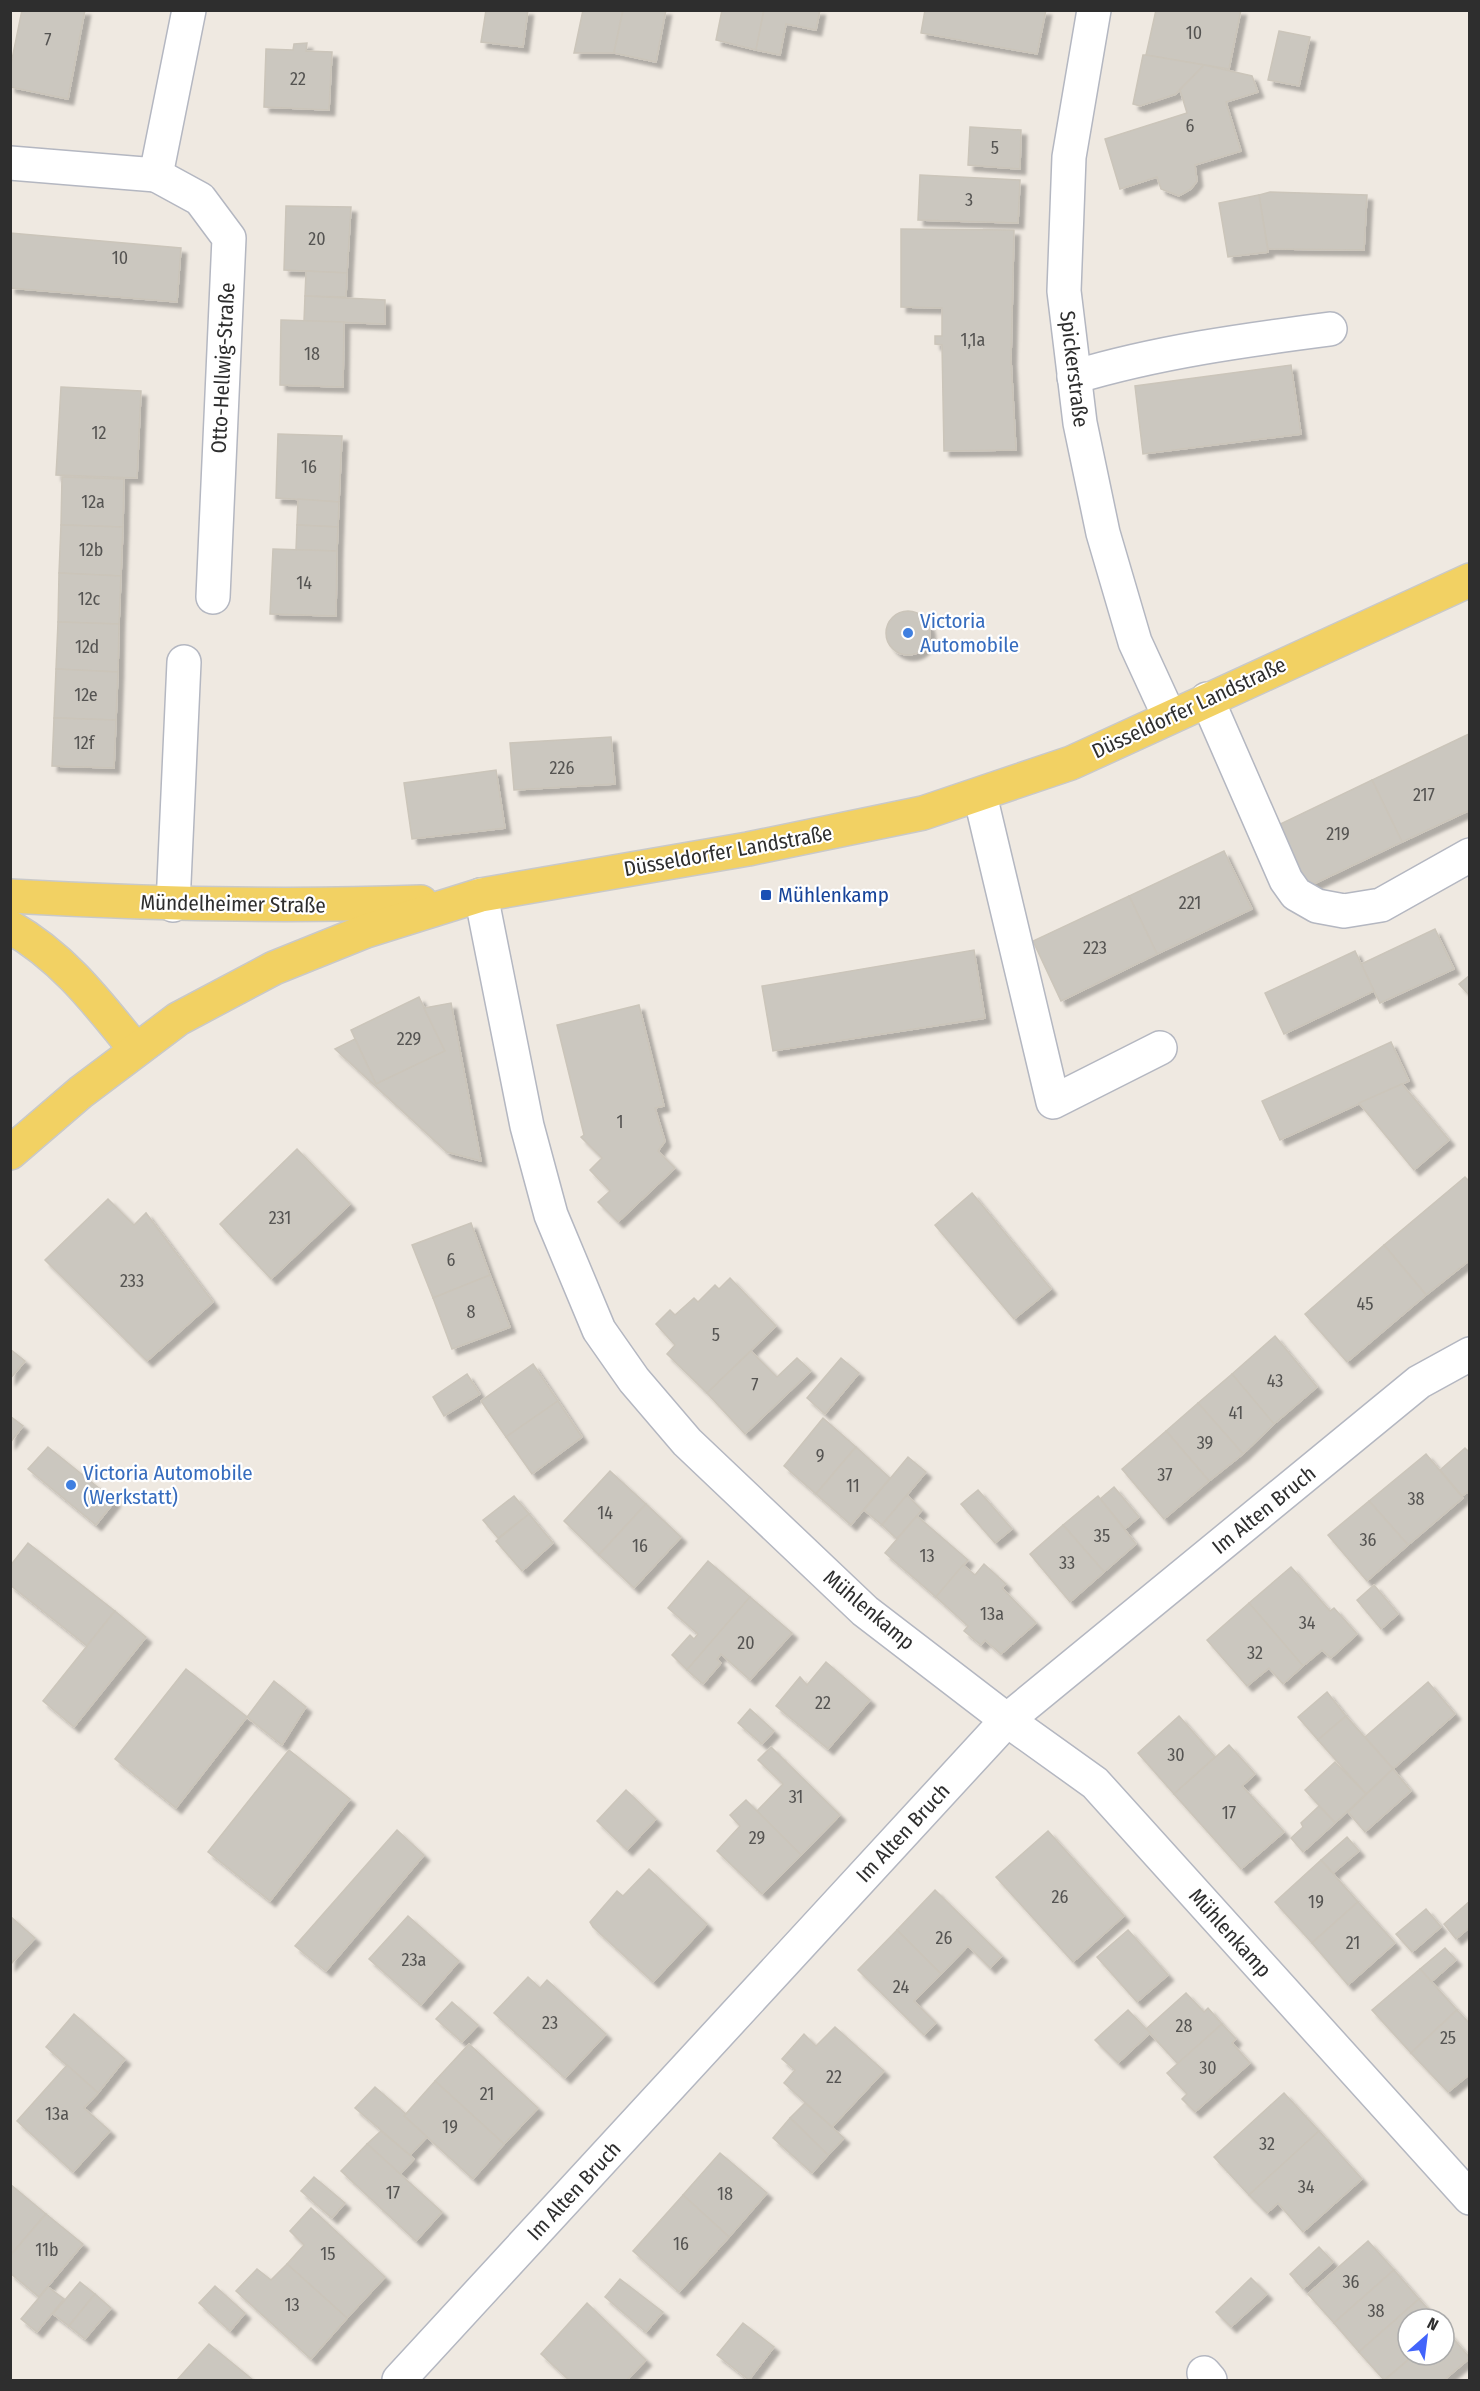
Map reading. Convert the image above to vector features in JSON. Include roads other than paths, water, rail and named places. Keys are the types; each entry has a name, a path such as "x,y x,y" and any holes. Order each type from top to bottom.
{"main road":[{"name":"Düsseldorfer Landstraße","path":"10,1153 45,1121 135,1049 178,1019 274,968 366,931 468,898 748,849 923,813 980,795 1071,763 1470,580"},
{"name":"Mündelheimer Straße","path":"10,896 173,905 311,906 468,898"},
{"path":"10,927 34,940 62,963 135,1049"}],"street":[{"path":"156,175 189,10"},
{"name":"Spickerstraße","path":"1094,10 1069,157 1064,291 1080,423 1103,533 1135,642 1169,717"},
{"name":"Otto-Hellwig-Straße","path":"10,163 156,175 200,199 229,238 213,597"},
{"path":"1074,377 1119,364 1330,329"},
{"path":"173,905 184,662"},
{"path":"1207,699 1286,880 1296,894 1317,906 1344,911 1381,905 1470,855"},
{"path":"980,795 1053,1102 1160,1048"},
{"name":"Mühlenkamp","path":"468,898 551,1215 599,1330 634,1380 687,1442 865,1611 1007,1720 1095,1783 1470,2198"},
{"name":"Im Alten Bruch","path":"399,2380 1007,1720 1419,1382 1470,1354"}],"place":[{"name":"Victoria Automobile","path":"908,633"},
{"name":"Mühlenkamp","path":"766,895"},
{"name":"Victoria Automobile (Werkstatt)","path":"71,1485"}]}
